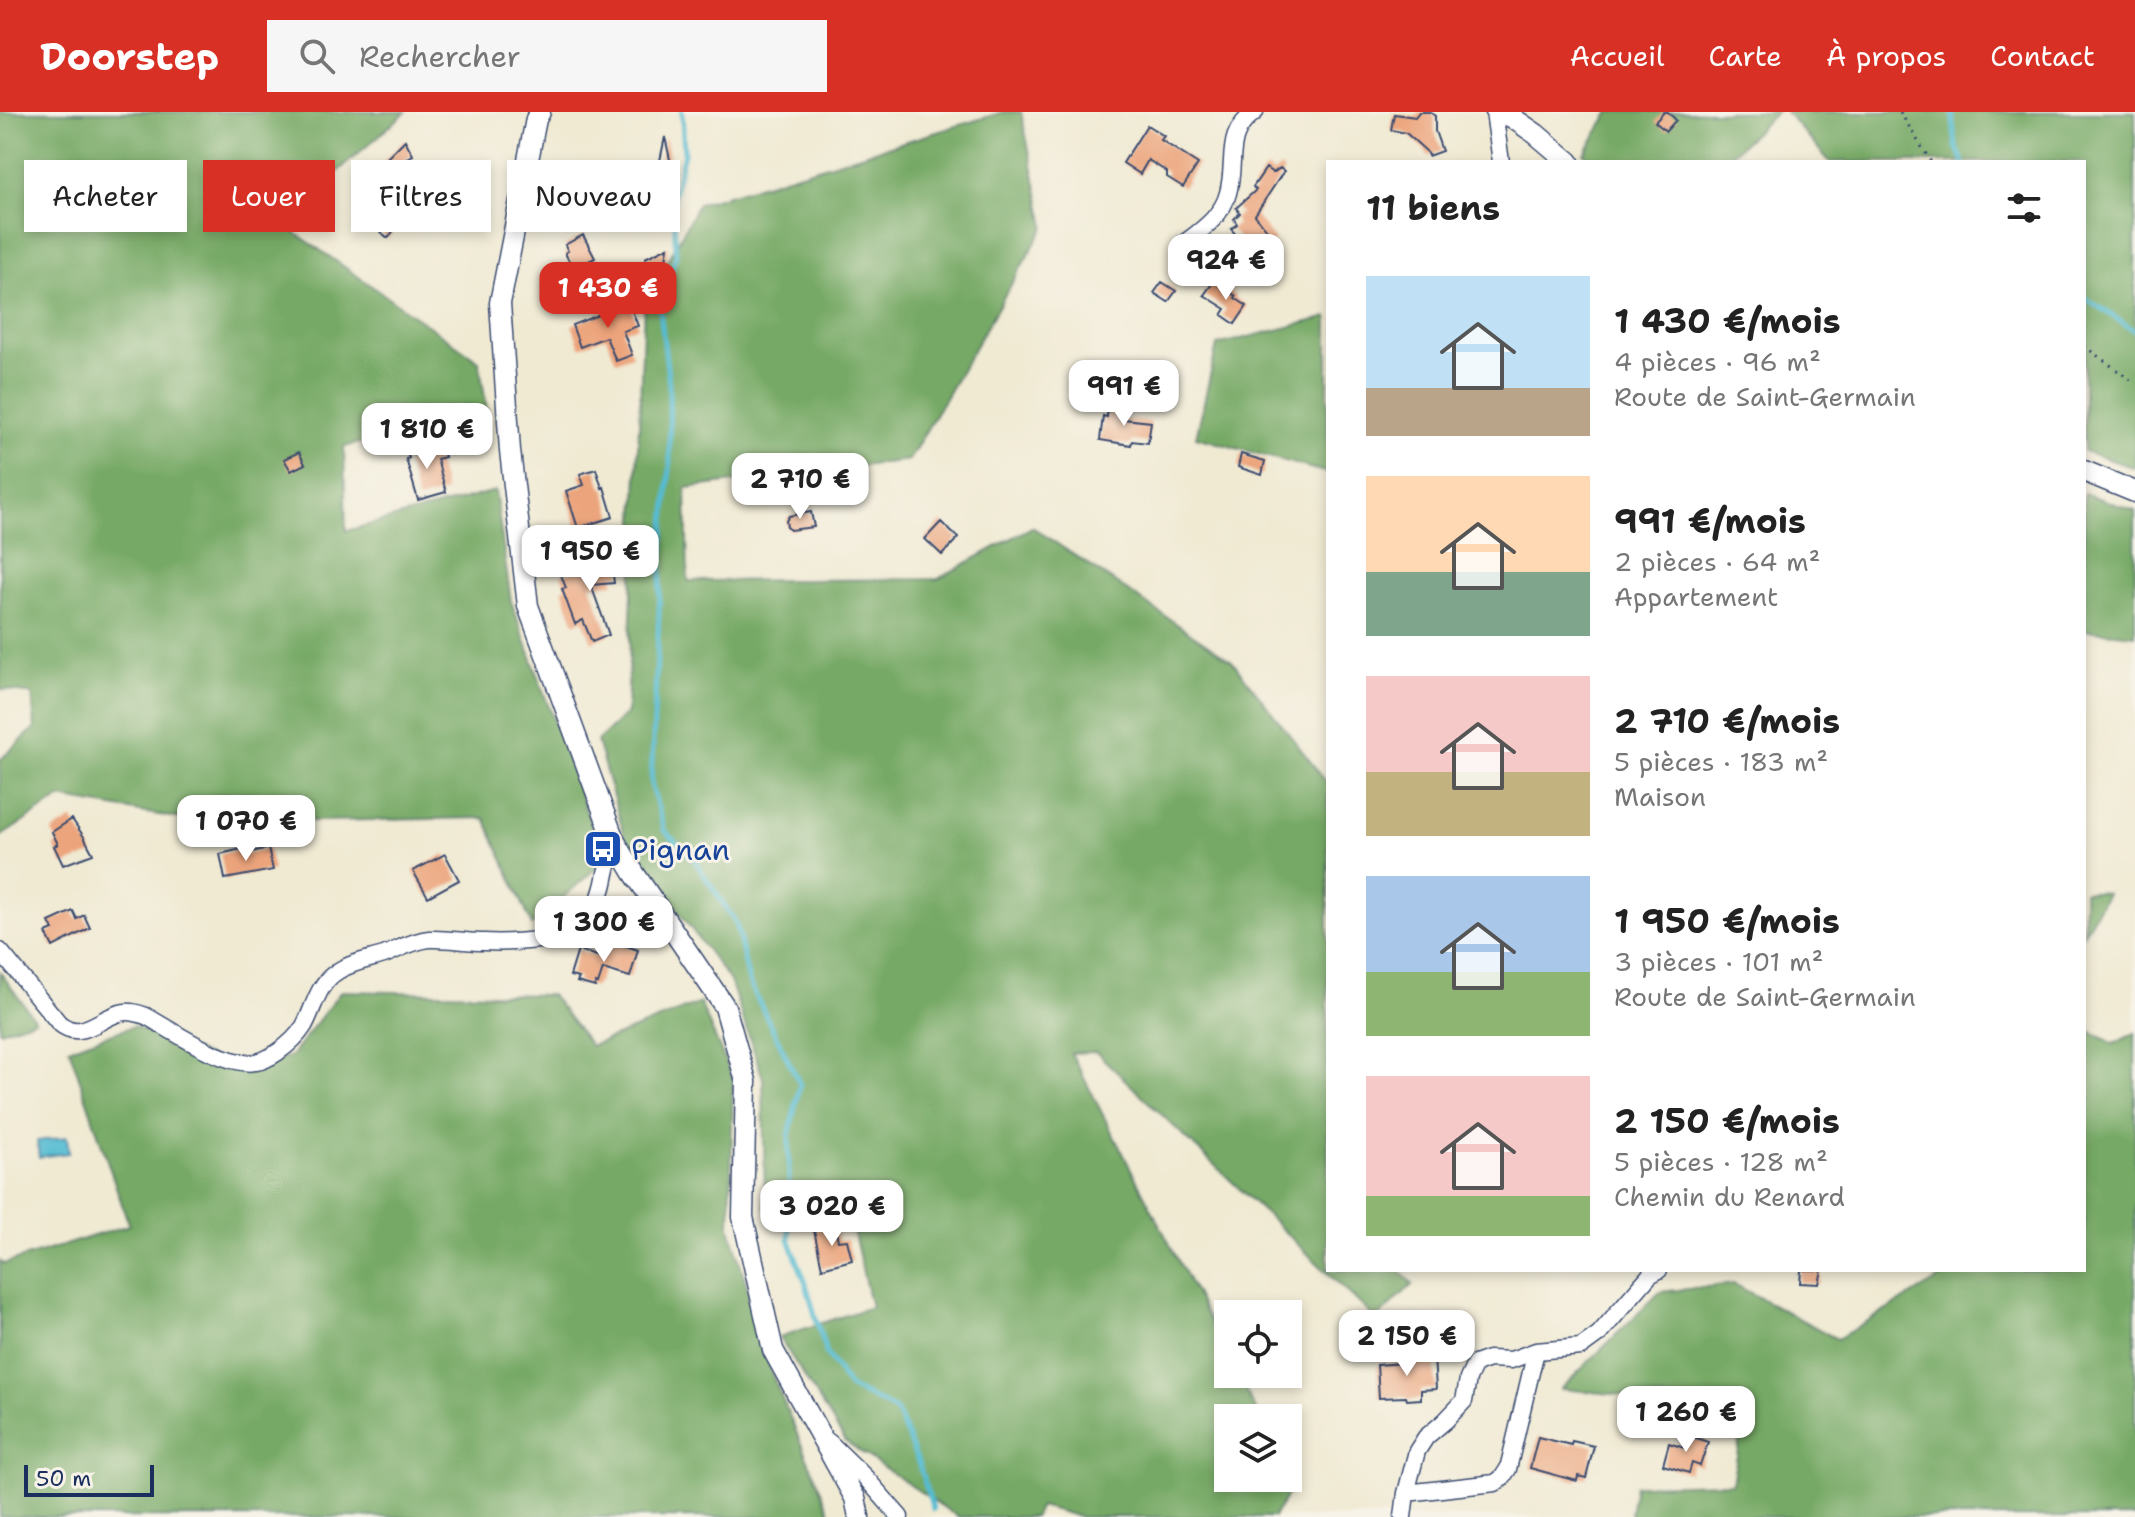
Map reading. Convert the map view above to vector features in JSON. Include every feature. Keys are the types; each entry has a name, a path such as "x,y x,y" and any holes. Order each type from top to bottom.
{"street":[{"path":"540,112 536,119 500,303 510,451 528,606 608,828 619,850 725,1007 746,1081 743,1217 773,1350 855,1498 859,1517"},
{"path":"1182,245 1217,215 1228,194 1235,133 1243,120 1255,112"},
{"path":"1494,112 1501,160"},
{"path":"1504,112 1567,160"},
{"path":"2086,472 2135,492"},
{"path":"0,951 59,1023 70,1030 82,1030 123,1012 136,1012 226,1059 242,1063 257,1062 270,1057 296,1037 325,981 353,964 418,941 514,942 567,935 578,928 594,909 600,898 608,861 619,850"},
{"path":"1403,1517 1417,1451 1426,1437 1464,1401 1468,1379 1475,1364 1489,1359 1511,1360 1536,1351 1581,1347 1599,1334 1655,1272"},
{"path":"1406,1493 1495,1483 1502,1478 1508,1469 1536,1351"},
{"path":"817,1430 900,1517"}],"path":[{"path":"1900,112 1930,160"},
{"path":"2086,347 2135,383"}],"green space":[{"path":"0,112 406,112 335,174 335,160 203,160 203,232 294,232 479,361 487,410 344,447 346,531 495,491 511,601 604,861 532,925 485,818 205,823 60,798 0,837 0,760 35,728 32,694 0,689"},
{"path":"1003,112 1021,112 1045,226 909,460 686,488 688,581 938,579 1032,527 1232,661 1326,781 1326,1271 1096,1052 1071,1053 1214,1330 1214,1388 1244,1388 1253,1404 1214,1404 1214,1492 1289,1492 1273,1517 1080,1517 1040,1506 1034,1517 958,1517 846,1442 779,1337 871,1307 846,1199 765,1208 763,1078 730,981 626,841 597,741 627,713 644,305 698,204"},
{"path":"1610,112 1777,112 1725,160 1594,160 1584,154"},
{"path":"1786,112 2135,112 2135,468 2086,452 2086,160 1828,160"},
{"path":"1326,318 1326,472 1196,437 1217,345"},
{"path":"2086,494 2135,511 2135,635 2086,630"},
{"path":"2086,891 2107,893 2086,930"},
{"path":"0,972 35,1020 0,1031"},
{"path":"341,991 551,995 591,1046 700,1003 733,1079 730,1227 771,1372 832,1517 0,1517 0,1261 4,1264 129,1225 69,1048 134,1026 243,1070 291,1056"},
{"path":"2086,1029 2114,1044 2135,1033 2135,1517 1634,1517 1630,1514 1635,1485 1732,1483 1746,1407 1561,1389 1660,1292 1734,1284 1837,1339 1952,1272 2086,1272"},
{"path":"1327,1272 1400,1272 1413,1284 1376,1319"}],"water":[{"path":"67,1137 69,1153 39,1157 37,1141"}],"building":[{"path":"1419,112 1430,112 1435,116 1435,131 1442,151 1428,156 1406,133 1391,130 1394,114 1415,117"},
{"path":"1664,112 1676,120 1666,131 1655,122"},
{"path":"1147,125 1164,136 1161,140 1198,164 1183,187 1148,160 1140,174 1123,163"},
{"path":"665,137 670,160 660,160"},
{"path":"405,140 413,155 405,160 385,160"},
{"path":"1266,168 1273,173 1280,168 1284,171 1255,215 1275,240 1254,257 1231,229 1237,224 1234,219 1240,213 1236,208 1256,190 1253,187"},
{"path":"583,235 595,258 573,269 565,253 568,251 565,245"},
{"path":"668,247 665,267 653,273 645,258"},
{"path":"1214,281 1247,306 1235,324 1222,315 1226,309 1204,295"},
{"path":"1162,282 1176,291 1168,302 1154,293"},
{"path":"629,303 638,326 623,331 632,355 616,361 606,337 580,347 572,325"},
{"path":"1108,407 1125,409 1124,419 1151,422 1148,443 1132,441 1131,445 1100,440 1103,416 1107,417"},
{"path":"441,443 445,457 437,459 446,492 418,500 406,459 409,458 407,452"},
{"path":"299,452 305,464 291,471 284,459"},
{"path":"1241,454 1265,461 1262,475 1238,467"},
{"path":"596,469 613,517 578,528 566,491 584,485 580,474"},
{"path":"811,512 814,527 790,530 787,527 789,516"},
{"path":"941,522 958,538 942,555 925,539"},
{"path":"619,555 621,574 613,575 614,583 591,585 609,635 592,642 583,620 575,624 562,589 566,588 561,575 600,557"},
{"path":"72,819 93,854 63,865 54,846 58,844 52,832"},
{"path":"268,848 273,870 225,879 220,854 242,849 244,854"},
{"path":"445,854 459,880 428,897 413,871"},
{"path":"73,911 77,919 84,915 90,928 53,947 46,933 53,930 49,922"},
{"path":"611,941 638,950 630,977 603,969 595,987 577,982 579,978 570,976 578,950 600,957 603,947 609,949"},
{"path":"835,1226 838,1241 847,1240 852,1260 822,1268 814,1230"},
{"path":"1801,1272 1822,1272 1819,1284 1800,1283"},
{"path":"1434,1356 1436,1389 1421,1390 1421,1399 1379,1398 1377,1365"},
{"path":"1688,1435 1708,1442 1700,1466 1692,1463 1689,1473 1663,1465 1669,1443 1684,1448"},
{"path":"1538,1437 1571,1445 1572,1441 1594,1446 1586,1478 1578,1476 1577,1481 1530,1468"}],"waterway":[{"path":"682,112 684,153 673,195 676,256 659,302 669,384 670,466 661,571 651,783 664,830 695,861 736,923 749,982 800,1084 789,1136 789,1239 826,1353 849,1387 896,1410 918,1462 933,1509"},
{"path":"1952,112 1956,146 1962,160"},
{"path":"2086,298 2135,331"}],"place":[{"name":"Pignan","path":"603,849"}]}
